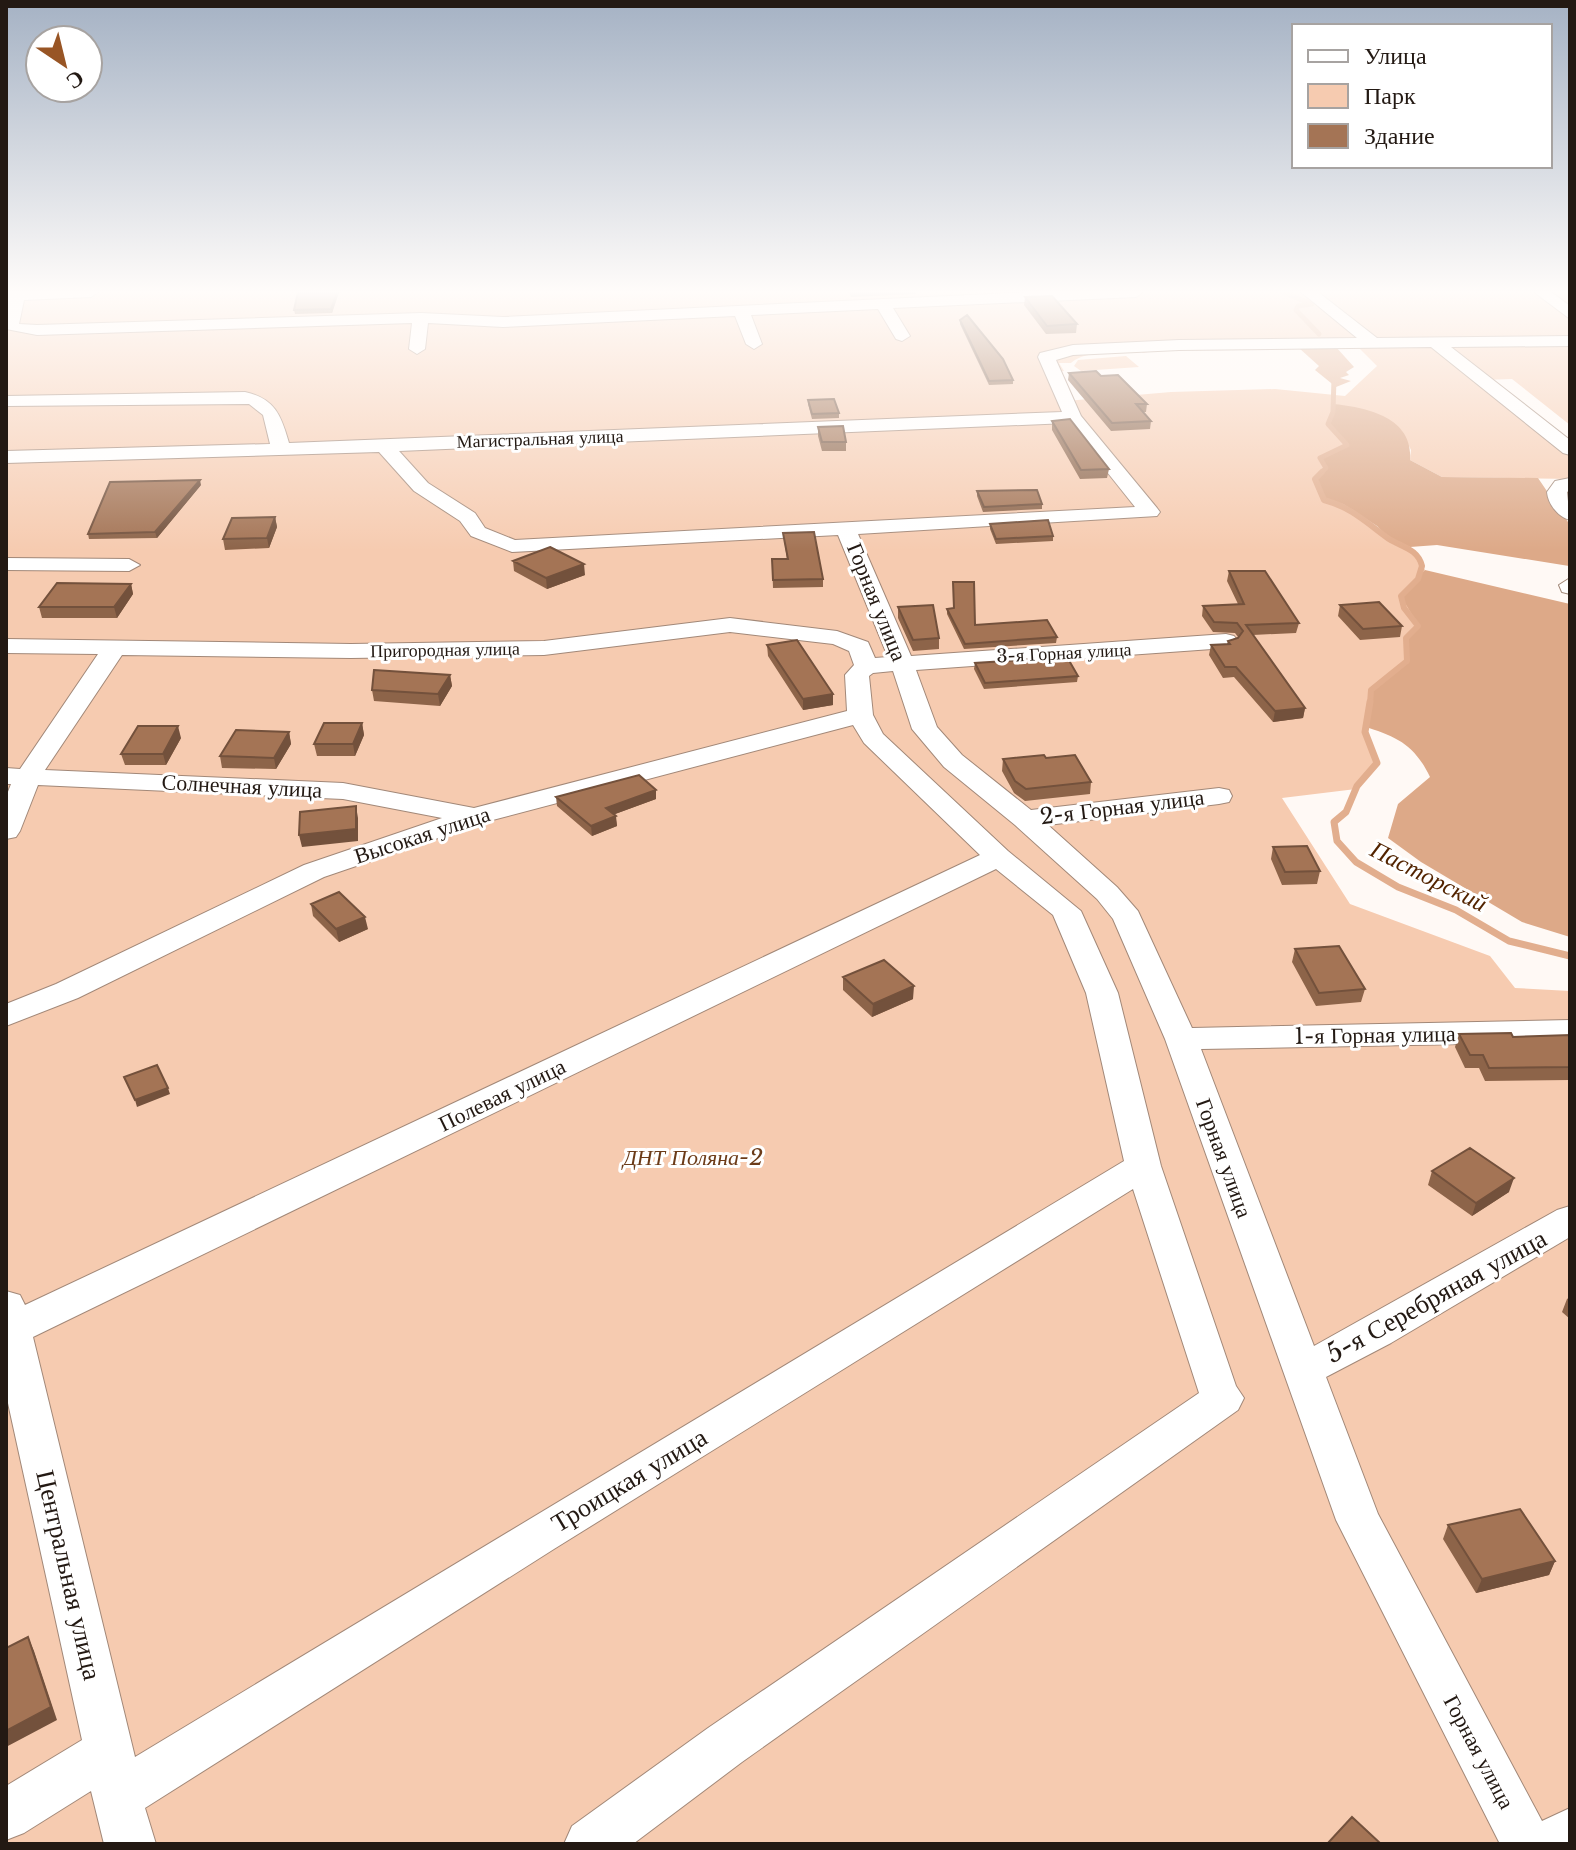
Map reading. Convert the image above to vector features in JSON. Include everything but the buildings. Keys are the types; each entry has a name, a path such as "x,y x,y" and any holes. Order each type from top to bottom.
{"street":[{"path":"1056,378 1073,417"},
{"path":"1480,378 1570,449"},
{"path":"6,401 245,397 261,400 269,406 281,449"},
{"name":"Магистральная улица","path":"6,457 393,446 1073,417"},
{"name":"Горная улица","path":"393,446 388,451 421,487 468,517 478,532 512,546 1150,512 1073,417"},
{"path":"1570,484 1562,485 1557,492 1558,500 1570,514"},
{"name":"Горная улица","path":"846,529 902,663 925,729 953,761 1025,819 1107,893 1127,917 1181,1039 1358,1520 1527,1844"},
{"path":"6,564 129,565"},
{"name":"Пригородная улица","path":"6,646 351,651 544,648 730,625 837,638 860,647 866,666"},
{"name":"3-я Горная улица","path":"866,666 1226,641"},
{"path":"6,831 17,776 116,646"},
{"path":"590,1844 1220,1392 1143,1166 1102,993 1066,911 998,857 873,738 860,715 857,675 866,666"},
{"name":"Высокая улица","path":"6,1016 67,991 314,871 475,816 860,715"},
{"name":"Солнечная улица","path":"17,776 343,791 475,816"},
{"name":"2-я Горная улица","path":"1025,819 1219,796"},
{"name":"Полевая улица","path":"8,1322 998,857"},
{"name":"1-я Горная улица","path":"1181,1039 1570,1031"},
{"name":"Троицкая улица","path":"6,1815 113,1774 538,1535 1143,1166"},
{"name":"5-я Серебряная улица","path":"1301,1371 1377,1332 1570,1220"},
{"name":"Центральная улица","path":"8,1322 130,1844"},
{"path":"1551,1844 1570,1834"}],"green space":[{"name":"ДНТ Поляна-2","path":"6,378 1054,378 1066,401 1171,392 1275,389 1345,396 1364,378 1570,378 1570,425 1512,379 1481,380 1570,449 1570,479 1442,477 1410,460 1411,450 1401,430 1347,445 1325,467 1345,506 1409,550 1425,570 1418,626 1406,638 1407,661 1371,690 1371,706 1363,726 1377,763 1356,789 1282,798 1350,904 1490,956 1515,988 1570,991 1570,1844 6,1844"}],"shaded area":[{"path":"1325,378 1351,381 1336,387"},
{"path":"1333,404 1372,412 1396,424 1409,445 1410,460 1442,477 1538,478 1568,522 1569,566 1437,545 1410,547 1389,538 1377,526 1343,504 1324,500 1315,479 1325,467 1320,458 1347,445 1328,424"},
{"path":"1425,570 1570,604 1570,937 1522,922 1421,862 1388,838 1398,804 1430,777 1411,749 1386,734 1363,726 1371,706 1371,690 1407,661 1406,638 1418,625 1401,596"}],"waterway":[{"name":"Пасторский","path":"1334,378 1333,412 1328,424 1347,445 1320,458 1326,468 1315,479 1324,500 1351,511 1389,539 1409,549 1422,566 1418,579 1401,596 1404,608 1418,626 1406,638 1407,661 1371,690 1370,704"},
{"name":"Пасторский","path":"1370,702 1365,732 1377,763 1357,786 1346,812 1334,822 1337,841 1356,862 1398,887 1456,910 1509,941 1570,956"}]}
